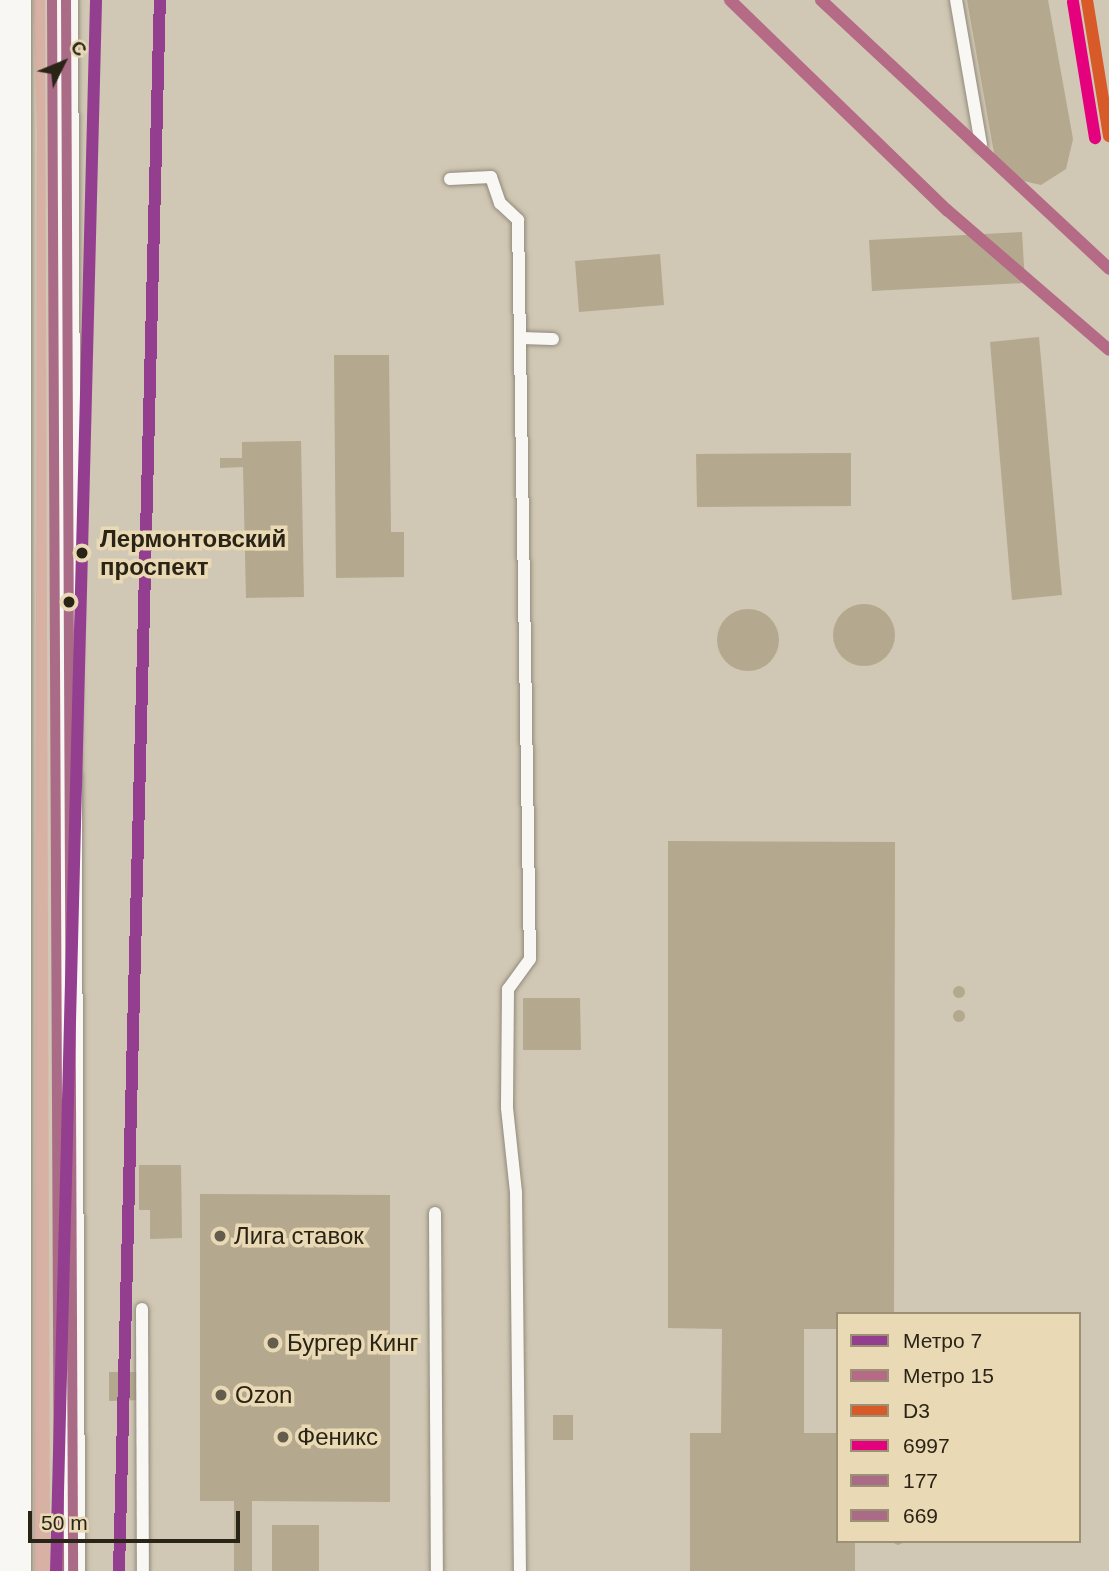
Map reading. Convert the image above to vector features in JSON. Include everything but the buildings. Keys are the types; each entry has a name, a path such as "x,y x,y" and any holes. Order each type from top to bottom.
{"main road":[{"path":"12,0 12,1571"}],"street":[{"path":"66,0 72,1571"}],"lane":[{"path":"956,0 981,145"},
{"path":"450,179 491,177 500,203 518,220 530,959 508,989 507,1108 516,1192 520,1571"},
{"path":"520,338 553,340"},
{"path":"435,1213 437,1571"},
{"path":"142,1309 143,1571"}],"shaded area":[{"path":"33,0 45,0 50,1571 34,1571 37,132"}],"metro line":[{"name":"7","path":"56,1571 96,0"},
{"name":"7","path":"119,1571 160,0"},
{"name":"15","path":"730,0 947,210 1109,350"},
{"name":"15","path":"821,0 1109,269"}],"transit line":[{"name":"669","path":"52,0 59,1571"},
{"name":"177","path":"66,0 73,1571"},
{"name":"D3","path":"1087,0 1109,136"},
{"name":"6997","path":"1073,2 1095,138"}],"place":[{"name":"Лермонтовский проспект","path":"82,553"},
{"name":"Лига ставок","path":"220,1236"},
{"name":"Бургер Кинг","path":"273,1343"},
{"name":"Ozon","path":"221,1395"},
{"name":"Феникс","path":"283,1437"}]}
